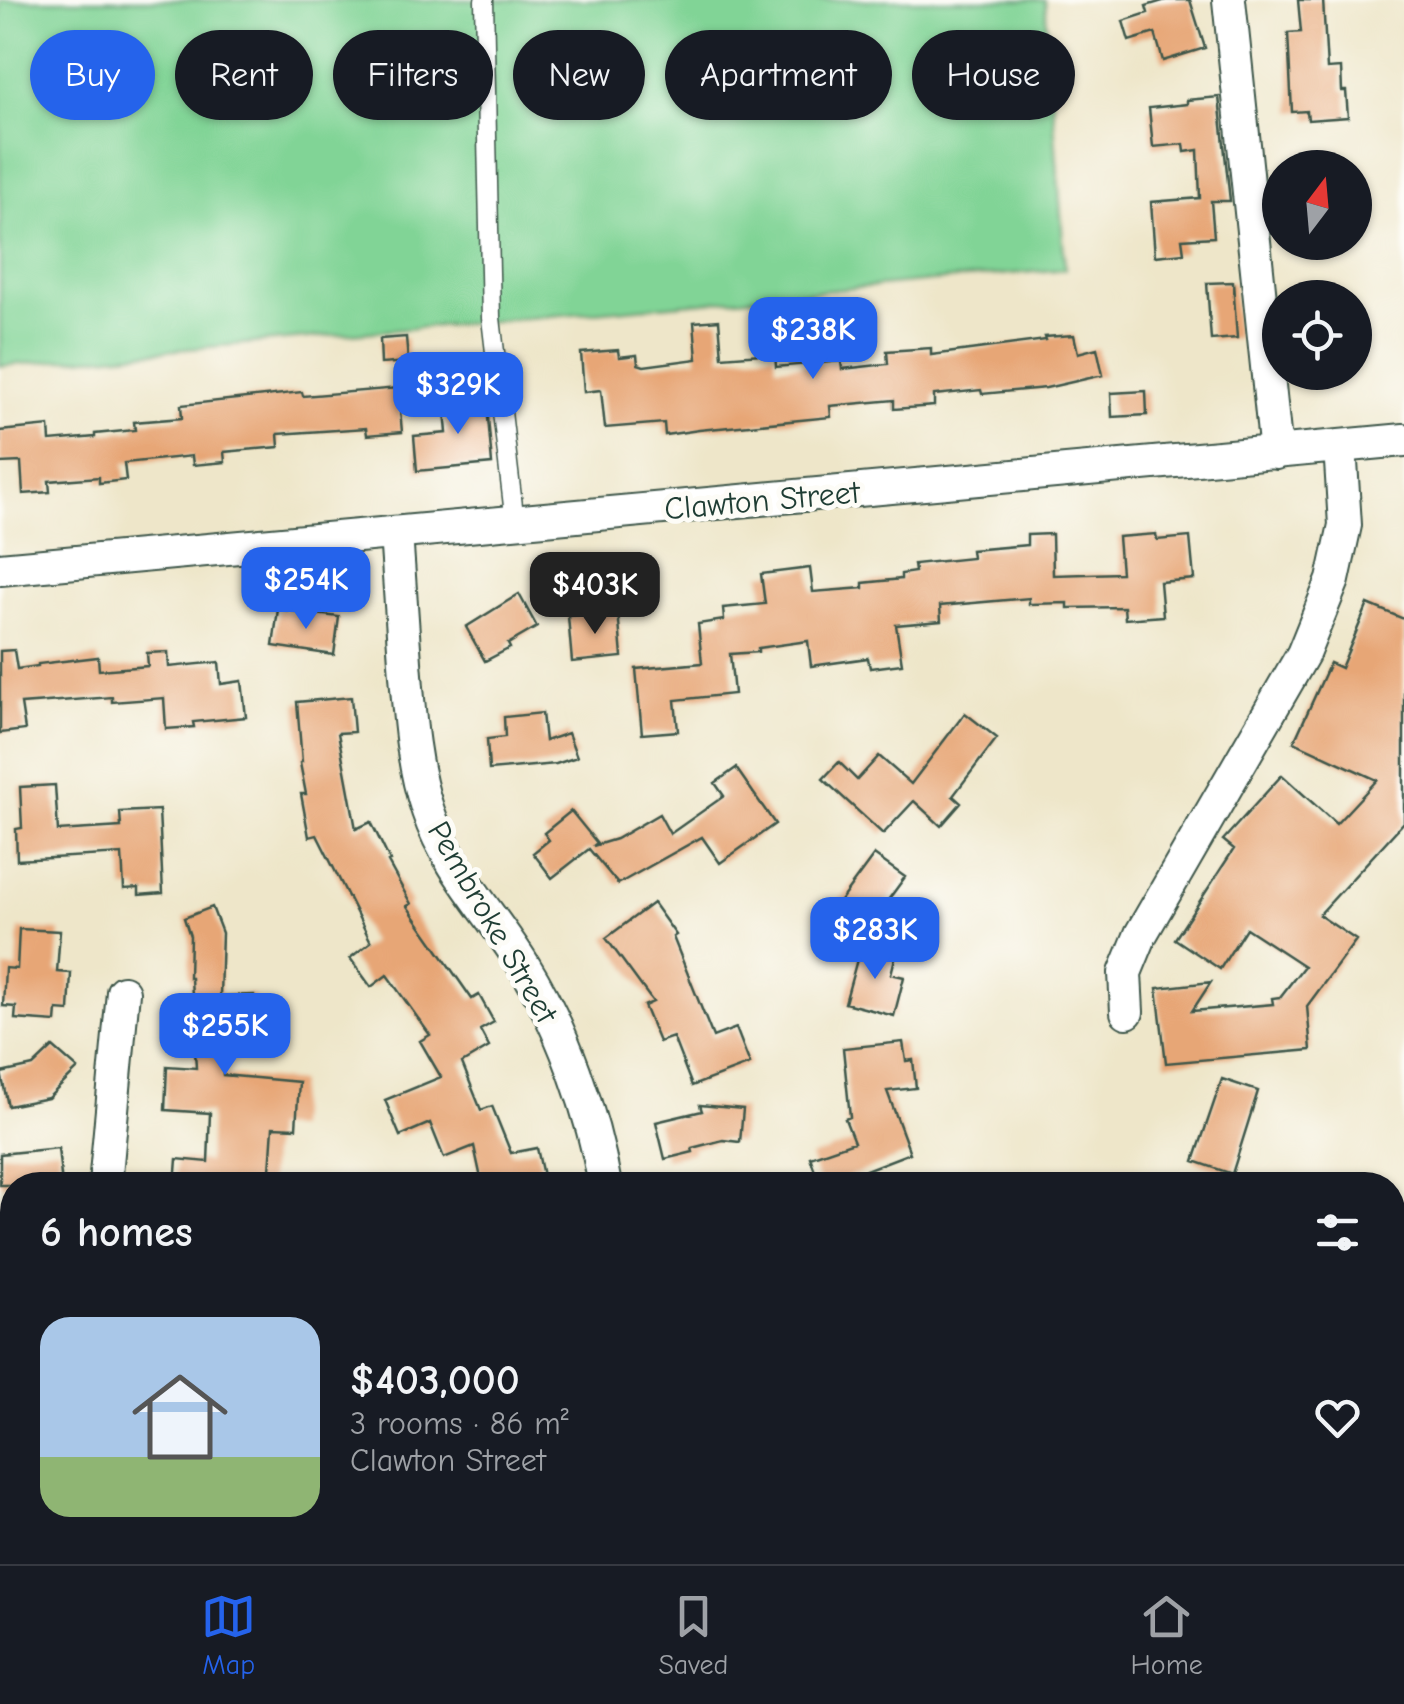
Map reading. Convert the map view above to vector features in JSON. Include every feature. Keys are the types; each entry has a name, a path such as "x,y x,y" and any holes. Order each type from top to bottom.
{"street":[{"path":"1229,0 1276,453"},
{"name":"Clawton Street","path":"0,569 1404,440"},
{"path":"1127,1012 1124,973 1141,934 1303,654 1333,580 1345,525 1340,446"},
{"name":"Pembroke Street","path":"396,533 409,717 428,813 443,844 525,967 551,1015 586,1108 603,1172"},
{"path":"106,1172 123,992"}],"lane":[{"path":"484,0 492,318 515,523"}],"green space":[{"path":"0,0 1045,0 1047,30 912,30 912,120 1054,120 1065,269 0,366"}],"building":[{"path":"1166,0 1190,0 1205,48 1163,61 1155,33 1129,41 1123,21 1148,13 1146,6"},
{"path":"1298,0 1323,0 1327,69 1341,68 1348,117 1308,120 1307,111 1292,112 1288,33 1301,32"},
{"path":"1219,97 1230,201 1211,201 1214,237 1182,239 1184,253 1155,256 1151,202 1200,198 1198,150 1185,152 1184,144 1153,147 1149,108"},
{"path":"1233,282 1237,338 1211,340 1207,283"},
{"path":"719,320 722,357 775,353 776,367 841,361 842,369 888,364 887,351 931,348 931,355 1074,335 1078,353 1097,348 1103,375 1046,388 934,395 934,406 894,409 894,400 830,406 831,417 665,435 664,423 605,428 601,390 584,392 581,353 618,350 619,357 637,355 638,364 644,366 697,359 694,322"},
{"path":"406,337 408,362 381,364 380,339"},
{"path":"398,388 402,432 367,435 366,428 278,434 279,447 224,452 225,462 193,465 192,456 124,463 126,480 99,483 99,477 49,481 50,492 23,494 21,462 0,463 0,431 49,426 50,441 95,437 135,430 134,422 182,418 181,405 302,392 303,396"},
{"path":"1146,391 1147,415 1112,417 1111,393"},
{"path":"486,394 492,464 417,471 414,436 447,433 444,398"},
{"path":"1052,534 1053,575 1121,573 1118,537 1190,537 1194,579 1160,582 1163,616 1125,619 1124,607 1068,608 1068,603 1029,604 1029,598 940,606 941,621 896,625 902,664 870,668 868,658 811,666 808,641 730,654 734,694 675,700 678,731 642,734 636,669 702,663 698,624 724,620 723,608 765,604 761,574 810,568 813,592 863,588 863,583 901,579 901,574 915,572 914,564 972,558 971,550 1027,545 1027,535"},
{"path":"519,594 537,627 485,661 466,627"},
{"path":"1368,604 1404,619 1404,822 1319,915 1356,940 1307,1006 1311,1050 1166,1063 1157,988 1211,982 1192,1011 1273,1004 1272,998 1280,997 1304,966 1246,928 1220,969 1175,939 1234,849 1223,840 1282,775 1336,824 1377,780 1294,742 1330,663 1341,668"},
{"path":"278,609 339,617 334,655 273,646"},
{"path":"618,611 622,657 572,662 568,616"},
{"path":"14,650 17,669 98,657 99,670 148,666 147,653 168,652 169,667 219,662 221,684 242,681 246,717 166,729 164,698 112,702 112,697 21,704 25,730 0,733 0,651"},
{"path":"351,697 354,732 338,733 356,829 371,822 411,904 407,906 472,999 479,995 494,1022 480,1030 489,1047 462,1063 481,1110 492,1106 511,1153 537,1148 542,1172 480,1172 474,1146 444,1158 430,1123 400,1136 385,1100 441,1077 420,1041 430,1035 387,975 371,987 350,958 371,942 317,835 309,837 301,794 306,794 297,702"},
{"path":"542,713 545,741 568,733 577,757 556,764 489,770 487,739 505,737 504,717"},
{"path":"965,713 997,738 953,796 961,803 941,826 914,801 883,834 823,779 839,762 857,780 879,756 911,784"},
{"path":"736,768 775,824 720,863 702,837 618,884 589,849 552,878 533,853 549,840 544,833 571,811 597,843 593,846 616,839 659,814 670,834 724,796 715,783"},
{"path":"55,785 58,831 121,827 120,812 159,810 163,893 139,895 139,888 124,889 122,854 17,860 16,829 22,828 20,787"},
{"path":"874,855 905,877 863,934 832,912"},
{"path":"653,903 676,935 673,937 713,1037 736,1028 750,1064 692,1086 673,1037 659,1042 644,1006 653,1002 606,938"},
{"path":"212,907 222,933 220,996 254,995 256,1027 220,1028 223,1075 299,1082 296,1128 273,1127 270,1172 176,1172 177,1159 208,1162 210,1113 165,1110 167,1066 196,1068 190,936 184,918"},
{"path":"19,929 60,931 57,972 71,973 69,1011 57,1010 56,1022 15,1019 16,1007 3,1006 5,968 17,969"},
{"path":"861,945 896,954 891,974 904,977 894,1016 845,1003"},
{"path":"903,1042 906,1061 913,1060 916,1088 887,1091 910,1153 861,1172 815,1172 810,1157 854,1142 845,1119 850,1117 843,1048"},
{"path":"53,1047 78,1069 48,1098 8,1106 1,1073 33,1066"},
{"path":"1222,1079 1258,1091 1233,1172 1194,1161"},
{"path":"700,1105 743,1109 740,1142 723,1140 665,1159 656,1122 702,1111"},
{"path":"58,1148 61,1172 0,1172 0,1154"}]}
